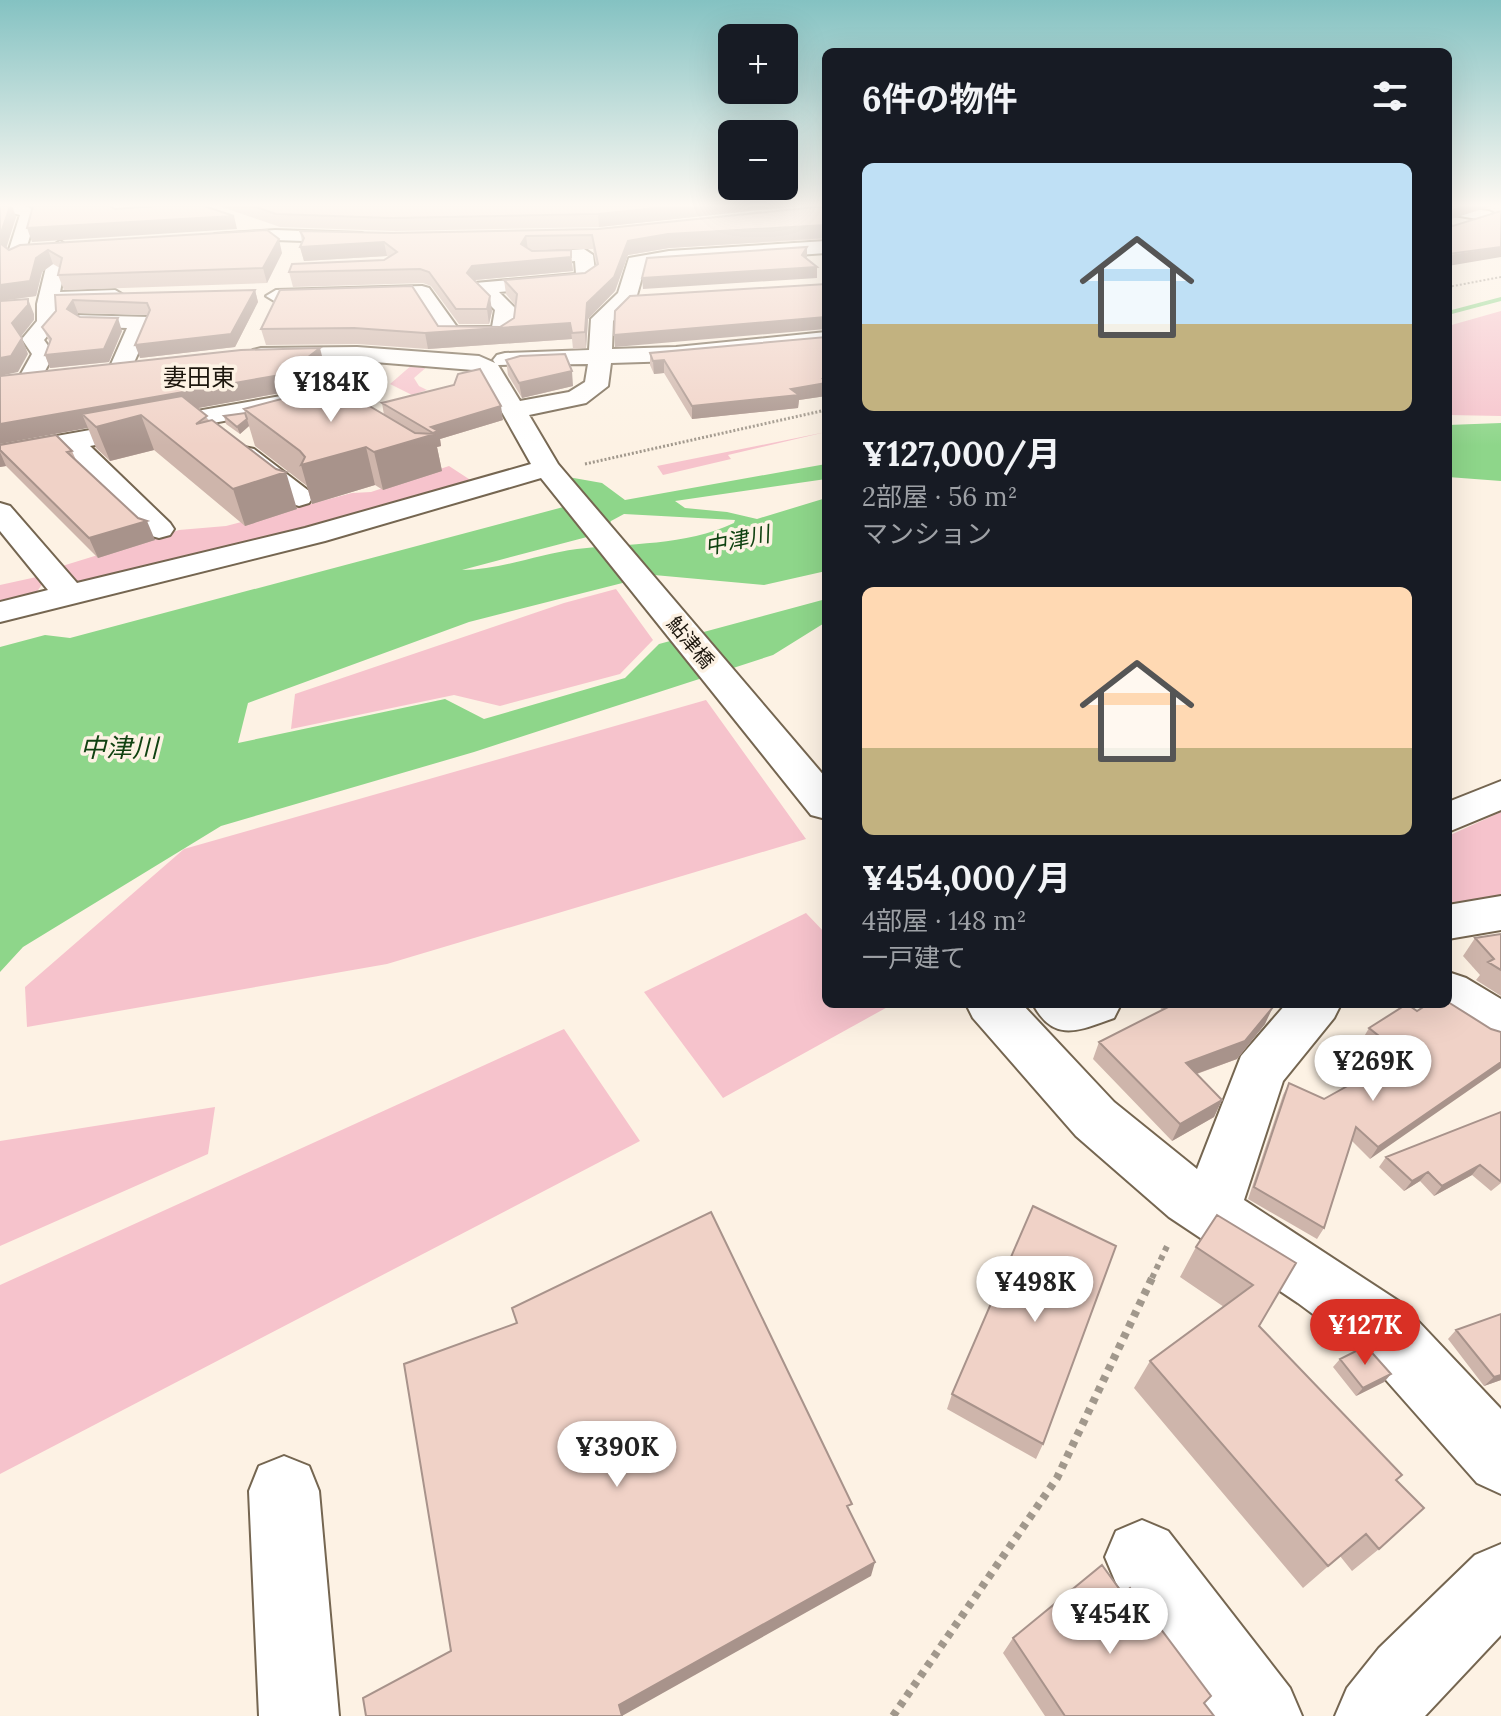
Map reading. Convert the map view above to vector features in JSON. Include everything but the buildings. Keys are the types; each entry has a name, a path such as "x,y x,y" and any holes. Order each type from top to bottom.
{"street":[{"path":"29,381 43,354 33,339 44,308 56,286"},
{"path":"338,286 422,292 441,316 449,334 502,333 506,309 482,287 514,286"},
{"path":"514,410 577,398 596,386 600,374 598,358 602,319 626,299 634,286"},
{"path":"44,308 136,295"},
{"path":"626,299 654,299"},
{"path":"44,308 141,322 120,371"},
{"path":"258,332 239,357 357,354 479,363 598,358 822,339"},
{"path":"780,344 794,363"},
{"path":"0,454 75,440 156,413 203,417 323,394 357,354"},
{"name":"鮎津橋","path":"479,363 489,369 552,474 822,800"},
{"path":"90,374 147,368"},
{"path":"0,385 60,378"},
{"path":"203,417 205,424 299,497"},
{"path":"75,440 78,450 159,529"},
{"path":"0,612 552,474"},
{"path":"0,512 69,595"},
{"path":"1452,816 1501,794"},
{"path":"1452,921 1501,913"},
{"path":"1452,993 1501,1024"},
{"path":"1023,1008 1071,1013 1085,1008"},
{"path":"1023,1008 1095,1119 1200,1204 1378,1324 1501,1459"},
{"path":"1200,1204 1260,1071 1313,1008"},
{"path":"284,1491 299,1716"},
{"path":"1142,1557 1262,1716"},
{"path":"1375,1716 1407,1676 1501,1581"}],"path":[{"path":"552,474 822,411"},
{"path":"893,1716 1057,1478 1200,1204"}],"shaded area":[{"path":"1501,311 1501,416 1452,415 1452,325"},
{"path":"413,364 429,365 414,378 419,386 427,390 412,395 390,384"},
{"path":"822,433 728,455 731,459 663,475 657,466"},
{"path":"449,466 475,483 372,515 81,585 67,583 59,567 179,530 226,526 352,493 371,492"},
{"path":"41,576 42,584 34,594 0,607 0,585"},
{"path":"616,589 653,640 620,674 500,706 454,695 291,729 295,694 564,603"},
{"path":"706,700 806,839 387,964 27,1027 25,987 184,849"},
{"path":"1501,812 1501,907 1452,913 1452,834"},
{"path":"806,913 822,930 822,1008 886,1008 723,1098 644,992"},
{"path":"564,1029 640,1141 0,1474 0,1285"},
{"path":"215,1107 208,1154 0,1246 0,1141"}],"water":[{"path":"1501,423 1501,481 1452,477 1452,425"},
{"name":"中津川","path":"822,465 822,480 675,501 685,508 757,519 822,499 822,572 764,585 654,575 469,622 248,703 238,743 445,699 484,719 625,678 659,644 822,600 822,624 773,655 474,752 221,826 23,947 0,972 0,647 45,635 70,638 586,501 568,477 602,483 625,500","holes":["624,514 735,520 734,523 677,540 577,549 462,570 606,532 611,521"]}],"waterway":[{"path":"1452,312 1501,299"}],"district":[{"name":"妻田東","path":"199,377"}]}
